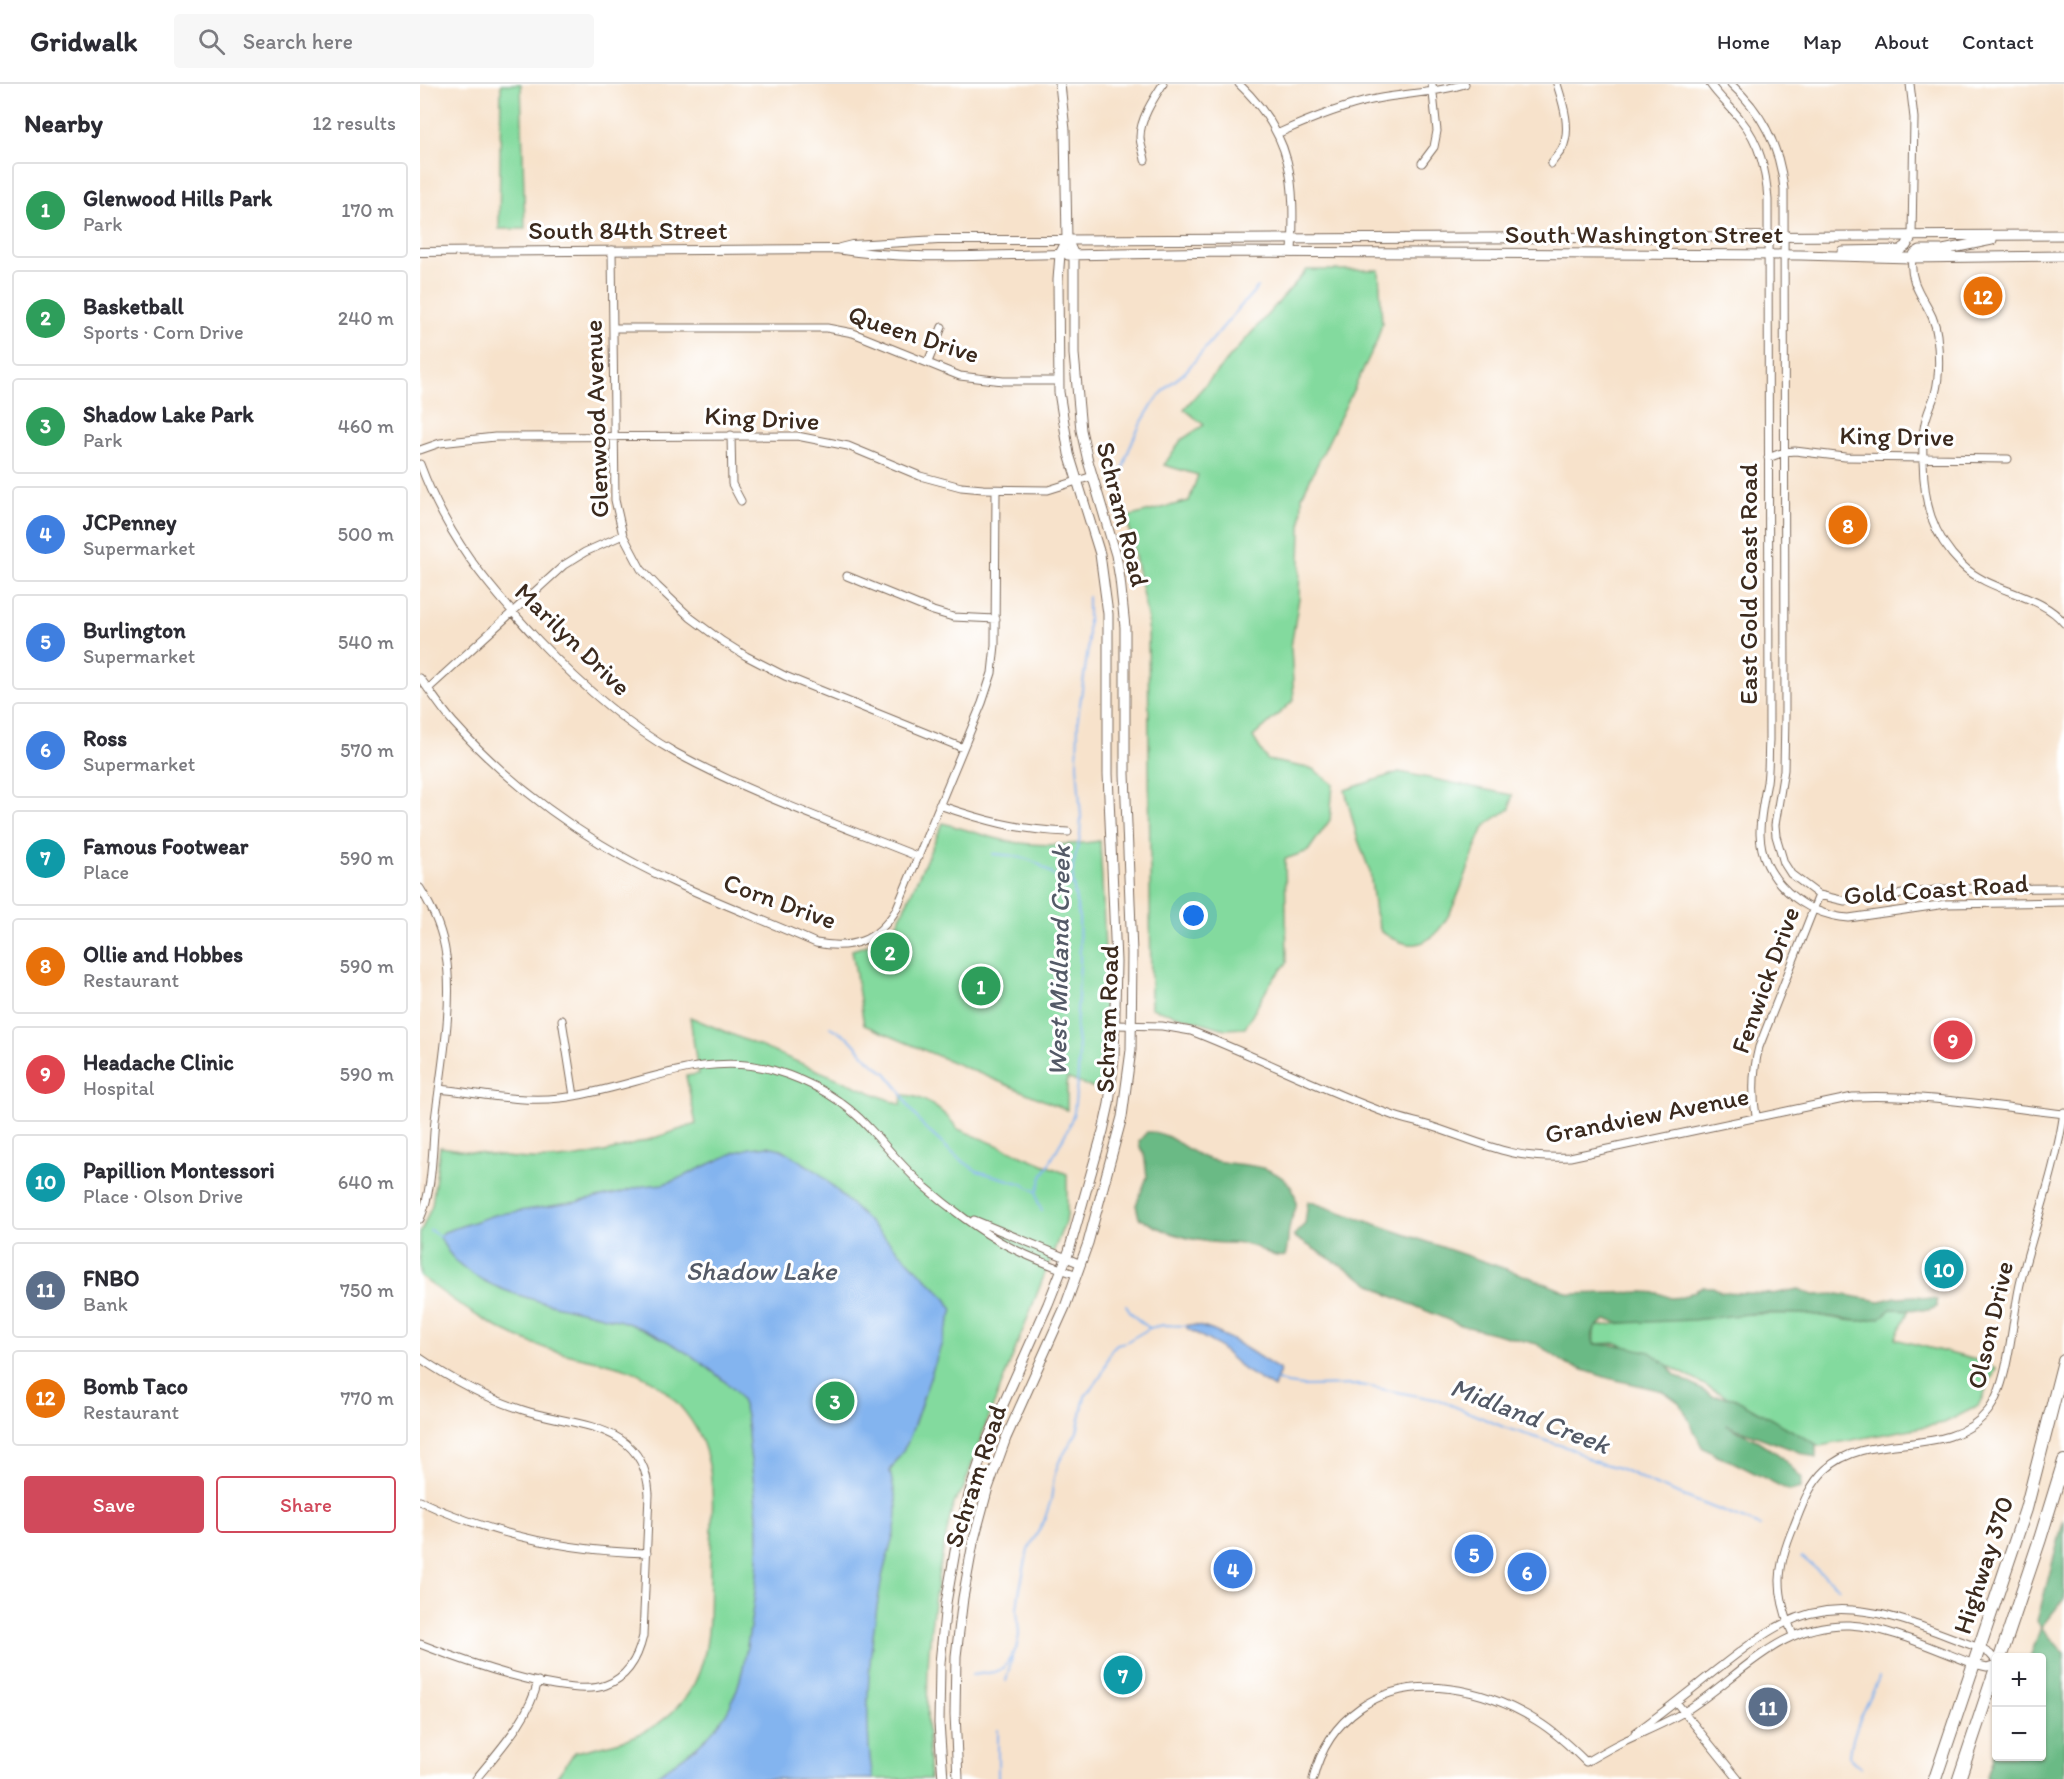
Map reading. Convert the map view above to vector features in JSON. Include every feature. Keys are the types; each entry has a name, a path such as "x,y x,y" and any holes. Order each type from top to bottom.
{"highway":[{"name":"Highway 370","path":"1935,1779 2026,1509 2064,1361"},
{"name":"Highway 370","path":"2002,1653 2064,1461"},
{"name":"Highway 370","path":"1959,1779 1992,1676"}],"main road":[{"name":"Schram Road","path":"958,1779 955,1714 956,1656 964,1589 973,1543 987,1491 1006,1438 1065,1307 1081,1264 1122,1117 1129,1076 1132,953 1125,774 1125,627 1116,555 1092,476 1081,430 1075,383 1074,255 1067,240 1065,129 1060,84"},
{"name":"South Washington Street","path":"1223,239 2064,235"},
{"path":"1829,256 1838,251 1900,250 1906,246 1912,236"},
{"path":"1912,258 1920,250 1943,250 2009,237"},
{"name":"South 84th Street","path":"1067,240 1223,239"},
{"name":"Schram Road","path":"943,1779 939,1723 940,1664 946,1603 957,1540 968,1496 986,1443 1066,1258 1109,1104 1116,1025 1116,962 1108,774 1108,614 1100,554 1077,482 1065,432 1058,381 1060,254 1067,240"},
{"name":"South 84th Street","path":"1060,254 1223,252"},
{"name":"South Washington Street","path":"1223,252 1785,255 1912,258 2064,256"}],"street":[{"path":"1145,160 1140,136 1144,121 1163,84"},
{"path":"1239,84 1264,110 1279,133 1291,172 1292,253"},
{"path":"1279,133 1307,120 1377,99 1433,87 1465,84"},
{"path":"1551,164 1563,148 1567,131 1557,84"},
{"name":"East Gold Coast Road","path":"1710,84 1742,120 1761,156 1767,184 1769,716 1767,779 1760,832 1764,856 1772,874 1798,901 1812,910"},
{"name":"East Gold Coast Road","path":"1731,84 1760,116 1776,151 1785,189 1785,716 1784,770 1775,825 1784,862 1791,874 1819,896"},
{"path":"1910,84 1914,118 1912,236"},
{"path":"1422,162 1434,147 1437,131 1433,87"},
{"name":"South 84th Street","path":"836,249 852,245 938,240 1067,240"},
{"name":"South 84th Street","path":"420,252 836,249 932,256 1060,254"},
{"name":"Glenwood Avenue","path":"612,250 615,500 623,535 635,561 657,586 709,632 746,656 785,676 963,748"},
{"path":"1912,258 1915,287 1930,314 1937,335 1937,384 1924,426 1924,488 1930,518 1944,543 1962,565 1991,585 2050,609 2064,623"},
{"path":"928,362 942,327"},
{"name":"Queen Drive","path":"613,328 827,328 853,333 969,378 1003,381 1058,381"},
{"name":"King Drive","path":"420,450 440,443 468,438 614,435 797,436 824,440 858,450 931,480 961,487 1048,490 1092,476"},
{"path":"731,435 732,484 741,501"},
{"name":"King Drive","path":"1768,446 1784,452 1845,457 2008,459"},
{"name":"King Drive","path":"1768,458 1784,452"},
{"name":"Marilyn Drive","path":"420,464 438,509 475,568 512,612 579,682 634,726 675,752 742,785 919,856"},
{"name":"Corn Drive","path":"420,678 452,721 487,757 524,789 601,844 639,866 694,892 816,943 853,944 882,929 896,910 992,673 996,619 996,490"},
{"path":"428,688 564,565 585,552 623,535"},
{"path":"847,576 953,617 996,619"},
{"path":"1769,716 1785,716"},
{"path":"939,805 1004,825 1036,831 1068,832"},
{"path":"420,888 433,911 441,933 448,966 448,999 428,1189 420,1219"},
{"name":"Gold Coast Road","path":"1819,896 1837,900 1857,900 1944,889 2064,888"},
{"name":"Fenwick Drive","path":"1756,1116 1753,1085 1754,1065 1759,1047 1819,896"},
{"name":"Gold Coast Road","path":"1812,910 1849,918 1946,904 2064,902"},
{"path":"562,1020 574,1096"},
{"name":"Grandview Avenue","path":"1116,1025 1162,1026 1191,1031 1392,1115 1431,1126 1489,1148 1518,1155 1546,1158 1570,1157 1853,1097 1881,1096 2064,1113"},
{"path":"439,1089 531,1099 574,1096 699,1066 734,1064 772,1070 813,1085 842,1103 868,1126 915,1179 963,1216 1008,1246 1077,1275"},
{"name":"Olson Drive","path":"1793,1635 1781,1603 1779,1584 1781,1558 1804,1501 1825,1470 1843,1458 1860,1451 1940,1439 1961,1432 1979,1420 1994,1401 2003,1379 2021,1280 2054,1161 2064,1113"},
{"path":"963,1216 1081,1264"},
{"path":"420,1358 482,1393 540,1415 605,1429 626,1443 639,1458 648,1483 643,1636 638,1656 631,1667 615,1681 596,1688 578,1688 538,1681 477,1665 420,1644"},
{"path":"420,1501 478,1525 538,1542 594,1551 647,1553"},
{"path":"1624,1741 1755,1640 1787,1621 1812,1612 1853,1610 1892,1618 1980,1648 1992,1657"},
{"path":"1313,1779 1316,1766 1327,1745 1348,1717 1375,1699 1409,1688 1429,1686 1456,1690 1514,1709 1547,1728 1586,1762 1684,1712 1770,1648 1793,1635 1823,1627 1861,1626 1894,1635 1974,1664 1987,1667 1992,1665"},
{"path":"476,1779 524,1716 538,1681"},
{"path":"1676,1702 1738,1779"}],"green space":[{"path":"501,84 521,84 525,229 499,229"},
{"path":"1307,270 1379,270 1382,324 1376,343 1302,496 1299,598 1291,647 1294,700 1253,737 1267,760 1313,769 1333,784 1330,820 1308,851 1285,859 1287,963 1271,982 1245,1028 1225,1029 1151,1008 1148,621 1127,517 1189,501 1198,475 1164,465 1181,440 1204,425 1184,409"},
{"path":"1399,772 1512,795 1510,809 1484,828 1450,913 1429,939 1416,944 1393,939 1381,932 1375,913 1370,872 1357,837 1345,790"},
{"path":"943,823 1019,843 1057,845 1100,841 1105,1029 1100,1091 1067,1078 1067,1110 864,1025 852,950 874,943 897,924"},
{"path":"690,1017 901,1105 902,1095 926,1101 941,1111 958,1129 1067,1174 1067,1217 985,1427 963,1490 956,1499 950,1518 931,1628 927,1687 930,1779 555,1779 575,1752 632,1737 657,1724 680,1704 697,1678 706,1649 709,1615 713,1511 706,1453 695,1426 678,1403 651,1380 622,1367 560,1353 510,1334 465,1308 420,1276 420,1234 432,1205 440,1147 513,1158 558,1159 610,1151 696,1124 686,1076 698,1074"},
{"path":"1147,1132 1170,1138 1205,1158 1258,1167 1278,1175 1287,1182 1294,1193 1296,1203 1285,1256 1272,1255 1250,1245 1187,1238 1139,1218 1136,1205 1147,1177 1144,1153 1139,1141"},
{"path":"1308,1201 1532,1278 1571,1294 1643,1292 1658,1293 1671,1298 1683,1297 1703,1287 1713,1287 1721,1292 1772,1294 1799,1289 1813,1295 1838,1294 1880,1301 1896,1297 1917,1296 1937,1300 1937,1307 1929,1310 1891,1309 1880,1318 1858,1321 1811,1314 1757,1313 1693,1320 1622,1323 1606,1320 1596,1327 1593,1333 1594,1344 1624,1346 1650,1352 1667,1365 1675,1375 1713,1396 1734,1398 1816,1444 1816,1458 1726,1425 1778,1454 1802,1478 1801,1488 1790,1491 1702,1447 1681,1404 1663,1391 1608,1378 1568,1365 1537,1344 1460,1325 1389,1295 1293,1236 1305,1224"},
{"path":"1891,1309 1909,1310 1895,1339 1976,1360 1996,1369 1978,1406 1944,1423 1820,1446 1667,1365 1617,1343 1594,1344 1594,1327 1727,1315 1807,1314 1863,1321 1876,1318"},
{"path":"2064,1519 2064,1599 2041,1627 2037,1621"},
{"path":"2041,1627 2064,1653 2064,1779 1986,1779 1992,1761 2046,1761 2046,1653 2031,1653"}],"water":[{"name":"Shadow Lake","path":"768,1146 781,1149 818,1172 945,1297 953,1310 907,1444 890,1471 897,1516 881,1583 869,1681 868,1730 873,1779 651,1779 695,1747 715,1728 730,1706 741,1677 753,1606 758,1552 756,1505 744,1407 731,1387 708,1368 669,1342 627,1323 550,1304 495,1286 472,1274 453,1257 440,1237 444,1232 494,1215 577,1202 643,1186 663,1184 736,1152"},
{"path":"1186,1326 1212,1330 1280,1370 1274,1388 1244,1370 1217,1345 1188,1329"}],"waterway":[{"name":"West Midland Creek","path":"1119,502 1127,455 1149,411 1168,386 1186,371 1258,287"},
{"name":"West Midland Creek","path":"1042,1211 1037,1192 1074,1112 1078,1074 1079,1051 1076,1029 1080,963 1079,918 1073,884 1073,866 1080,837 1078,717 1088,649 1088,597"},
{"path":"993,854 1029,860 1059,879 1073,884"},
{"path":"830,1027 848,1037 870,1061 886,1073 925,1128 958,1158 977,1171 1023,1184 1037,1192"},
{"name":"Midland Creek","path":"430,1230 440,1237"},
{"name":"West Midland Creek","path":"1126,1305 1136,1318 1150,1328"},
{"name":"Midland Creek","path":"972,1675 1004,1668 1016,1649 1019,1635 1017,1609 1028,1550 1044,1521 1059,1462 1077,1432 1085,1396 1102,1374 1111,1350 1117,1344 1126,1342 1150,1328 1163,1325 1186,1326"},
{"name":"Midland Creek","path":"1278,1380 1287,1384 1304,1386 1360,1385 1439,1400 1506,1428 1572,1449 1592,1461 1619,1468 1658,1486 1760,1526"},
{"name":"Midland Creek","path":"1802,1557 1839,1588"},
{"path":"1006,1681 1012,1658"},
{"name":"Midland Creek","path":"1861,1768 1850,1757 1851,1747 1857,1727 1879,1677"},
{"path":"998,1730 998,1779"}],"place":[{"name":"Bomb Taco","path":"1983,296"},
{"name":"Ollie and Hobbes","path":"1848,525"},
{"name":"Basketball","path":"890,952"},
{"name":"Glenwood Hills Park","path":"981,986"},
{"name":"Headache Clinic","path":"1953,1040"},
{"name":"Papillion Montessori","path":"1944,1269"},
{"name":"Shadow Lake Park","path":"835,1401"},
{"name":"Burlington","path":"1474,1554"},
{"name":"JCPenney","path":"1233,1569"},
{"name":"Ross","path":"1527,1572"},
{"name":"Famous Footwear","path":"1123,1675"},
{"name":"FNBO","path":"1768,1707"}]}
